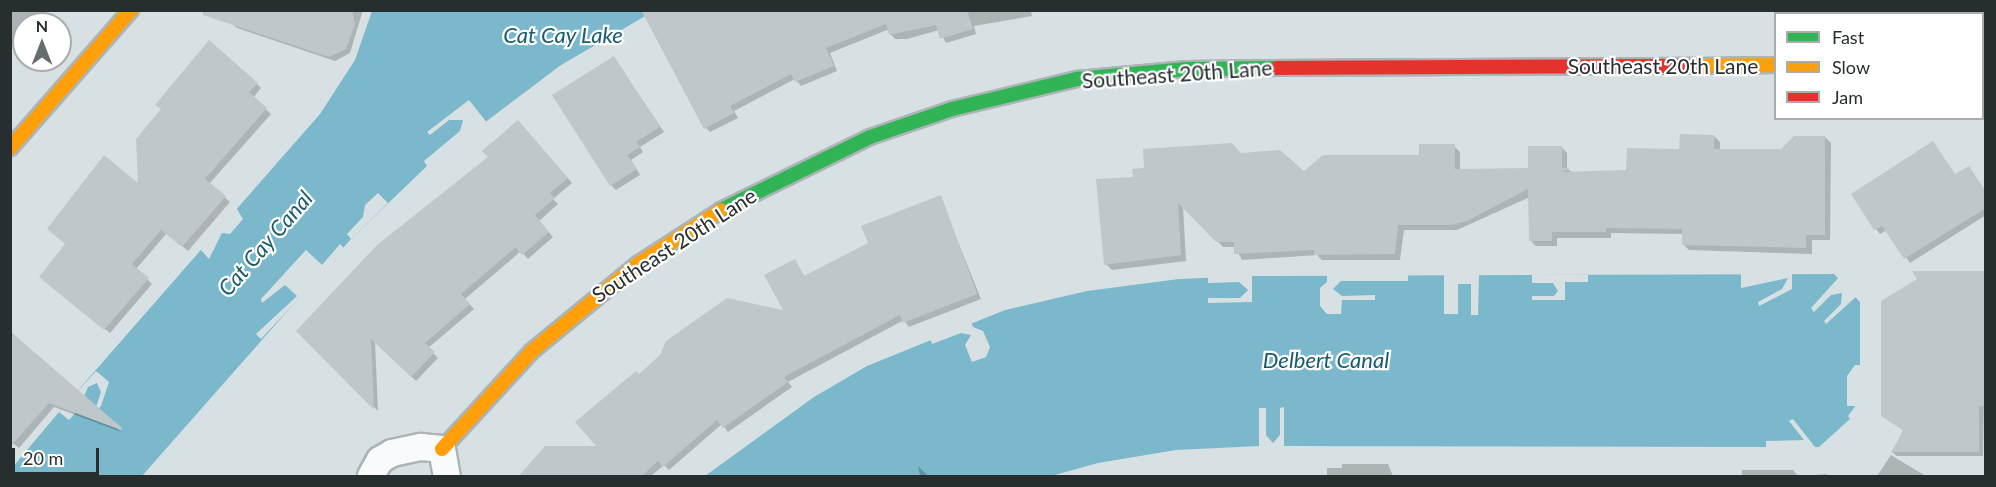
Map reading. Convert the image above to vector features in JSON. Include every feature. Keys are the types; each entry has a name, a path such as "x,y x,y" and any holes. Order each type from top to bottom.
{"street":[{"path":"10,148 131,10"},
{"name":"Southeast 20th Lane","path":"442,449 473,411 532,351 638,264 725,208 795,171 870,137 952,109 1077,79 1187,69 1774,65"},
{"path":"370,477 380,460 392,453 421,447 442,449 447,477"}],"water":[{"path":"372,11 654,11 561,65 427,166 351,239 142,476 11,476 11,469 59,412 320,114 355,60"},
{"name":"Delbert Canal","path":"1834,274 1860,302 1860,400 1848,416 1850,419 1819,447 1259,446 1176,450 1098,463 1051,476 705,476 814,397 867,366 1005,310 1087,291 1179,279 1252,276"}],"pier":[{"path":"469,100 488,124 427,166 424,161 460,131 463,120 449,120 430,135 427,132"},
{"path":"378,193 388,203 351,239 347,234 363,217 365,205"},
{"path":"235,206 243,219 230,234 222,233 209,259 201,250"},
{"path":"340,244 345,249 261,339 256,334 297,296 285,285 262,303 261,299 306,250 322,265"},
{"path":"1327,273 1408,273 1408,281 1341,281 1333,289 1342,296 1375,295 1375,300 1342,300 1341,314 1327,314 1320,306 1320,288 1327,282"},
{"path":"1741,274 1792,274 1792,289 1759,306 1758,302 1782,289 1788,278 1741,288"},
{"path":"1208,275 1252,276 1252,302 1208,303 1208,298 1240,298 1248,290 1239,282 1208,283"},
{"path":"1444,275 1479,275 1478,315 1471,315 1471,284 1458,284 1458,314 1444,314"},
{"path":"1532,275 1588,275 1588,282 1565,282 1565,300 1532,300 1532,296 1554,296 1558,291 1553,283 1532,283"},
{"path":"1840,276 1858,295 1826,324 1824,321 1841,304 1842,293 1831,295 1814,312 1811,308"},
{"path":"970,320 973,327 983,331 990,347 986,357 972,362 965,345 971,335 961,333 932,344 930,338"},
{"path":"1855,365 1860,365 1863,401 1859,406 1847,406 1847,376"},
{"path":"96,371 109,382 101,406 94,413 101,392 97,383 88,387 78,410 69,420 59,412"},
{"path":"1284,407 1284,446 1259,446 1259,408 1266,408 1266,435 1273,443 1280,435 1280,408"},
{"path":"1793,419 1815,447 1766,450 1766,441 1804,440 1789,421"}],"building":[{"path":"203,10 352,10 355,24 346,49 329,57 203,15"},
{"path":"641,10 967,10 973,29 940,39 936,25 889,35 886,24 826,48 834,66 795,82 791,74 730,106 734,113 704,129"},
{"path":"209,40 258,83 249,92 267,108 205,179 226,196 182,247 161,230 132,264 149,278 104,330 39,277 65,244 47,229 104,155 138,183 136,139 161,109 155,105"},
{"path":"614,56 660,127 636,142 640,147 627,155 637,169 610,186 552,95"},
{"path":"518,120 568,178 550,193 555,198 535,215 549,232 522,255 516,247 461,294 470,304 425,343 435,352 411,377 371,339 374,410 296,331 377,245 488,157 482,151"},
{"path":"1680,134 1714,135 1714,149 1781,149 1794,136 1825,136 1825,235 1806,235 1806,248 1682,245 1682,229 1606,228 1606,232 1552,232 1552,241 1529,241 1528,189 1467,221 1451,225 1398,225 1395,254 1314,255 1314,250 1234,254 1234,242 1216,242 1178,203 1181,255 1104,265 1096,179 1133,177 1132,169 1144,168 1143,149 1232,143 1241,153 1280,150 1304,171 1323,155 1419,155 1419,144 1455,144 1455,169 1528,168 1528,146 1562,146 1562,168 1570,168 1562,172 1626,170 1627,148 1679,149"},
{"path":"1933,141 1955,174 1969,166 1986,192 1986,208 1904,259 1882,226 1874,230 1851,194"},
{"path":"941,195 977,294 903,323 900,315 784,377 788,382 723,428 717,420 663,467 658,461 641,477 518,477 545,446 596,446 575,422 636,371 639,374 660,355 666,341 727,298 783,310 764,275 795,259 804,276 868,243 861,226"},
{"path":"1912,271 1986,271 1986,406 1979,406 1979,452 1891,452 1904,431 1881,416 1881,301 1917,279"},
{"path":"10,331 122,428 121,430 49,403 10,447"}],"traffic: fast":[{"path":"721,210 870,137 952,109 1077,79 1187,69 1277,68"}],"traffic: slow":[{"path":"10,148 131,10"},
{"path":"1692,66 1774,65"},
{"path":"442,449 532,351 638,264 721,210"}],"traffic: jam":[{"path":"1277,68 1692,66"}],"water label":[{"name":"Cat Cay Lake","path":"563,35"},
{"name":"Cat Cay Canal","path":"265,243"}]}
